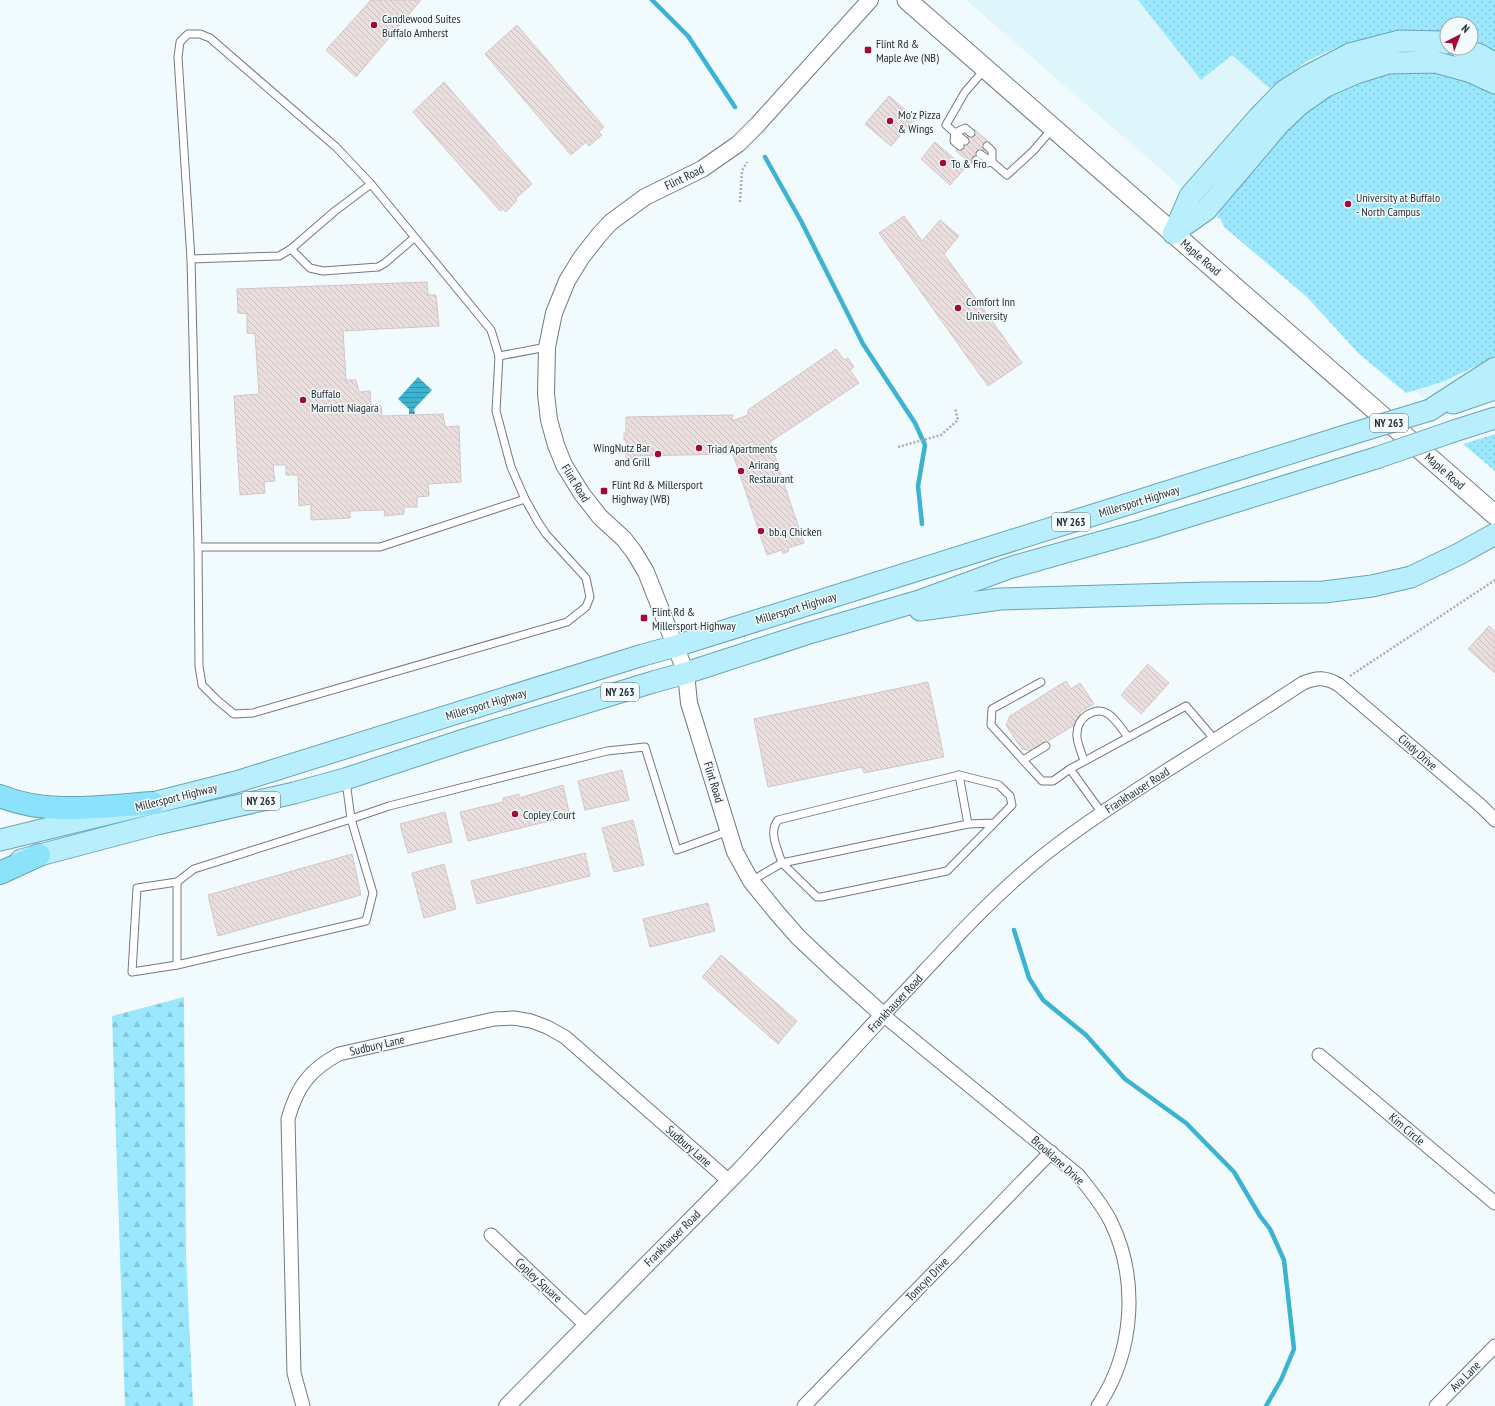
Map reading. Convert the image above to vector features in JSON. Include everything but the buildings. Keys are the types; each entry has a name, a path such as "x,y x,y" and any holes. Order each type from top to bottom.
{"highway":[{"path":"0,796 28,805 62,808 154,804"},
{"path":"0,873 39,855"}],"main road":[{"name":"Maple Road","path":"907,0 1495,515"},
{"path":"1173,233 1190,196 1258,118 1284,91 1306,76 1350,54 1400,41 1439,43"},
{"path":"1479,55 1495,64"},
{"path":"1173,233 1206,210 1279,124 1299,105 1326,86 1356,73 1388,63 1435,62 1471,72 1495,83"},
{"path":"1430,410 1495,368"},
{"name":"Millersport Highway","path":"0,840 154,804 236,782 676,646 1495,389"},
{"name":"Millersport Highway","path":"0,865 157,824 294,793 345,779 467,739 686,673 806,634 919,601 1009,568 1144,530 1376,458 1495,418"},
{"path":"872,615 1000,599 1207,593 1324,592 1351,589 1411,577 1460,554 1495,534"}],"street":[{"name":"Flint Road","path":"870,0 763,119 738,144 702,169 645,197 611,222 603,230 581,258 559,297 549,333 547,347 546,394 549,420 556,445 564,465 582,494 595,511 624,539 646,572 686,673 689,703 730,831 735,852 751,881 776,913 798,937 883,1015"},
{"name":"Frankhauser Road","path":"507,1406 729,1181 970,923 1011,883 1044,855 1102,813 1303,683 1320,678 1330,680 1339,685"},
{"name":"Cindy Drive","path":"1339,685 1481,806 1495,820"},
{"name":"Brooklane Drive","path":"883,1015 1078,1175 1098,1200 1111,1222 1127,1272 1129,1297 1128,1323 1124,1349 1116,1374 1098,1406"},
{"name":"Sudbury Lane","path":"303,1406 294,1373 288,1119 292,1103 300,1087 311,1074 324,1063 339,1054 484,1020 514,1018 531,1021 547,1027 565,1037 729,1181"},
{"name":"Kim Circle","path":"1319,1055 1495,1203"},
{"name":"Tomcyn Drive","path":"804,1406 1051,1152"},
{"name":"Copley Square","path":"491,1235 586,1325"},
{"name":"Ava Lane","path":"1436,1406 1495,1346"}],"lane":[{"path":"188,34 200,34 210,38 336,147 371,184 414,238 491,330 499,356 496,411 511,467 525,500 546,534 586,578 590,597 586,607 567,622 253,713 234,714 202,685 199,666 198,548 191,259 178,57 180,42 188,34"},
{"path":"955,133 946,125 965,92 985,69"},
{"path":"955,133 965,128 971,133"},
{"path":"987,146 992,151 992,162 1007,175 1033,151 1053,128"},
{"path":"955,133 954,141 962,143"},
{"path":"978,157 981,164 992,162"},
{"path":"191,259 279,256 291,249 371,184"},
{"path":"291,249 310,268 323,271 378,267 385,264 414,238"},
{"path":"499,356 547,347"},
{"path":"198,548 380,547 525,500"},
{"path":"1041,682 992,709 991,725 1042,781 1052,781 1084,761 1186,706 1215,740"},
{"path":"1084,761 1076,735 1079,724 1094,710 1103,711 1112,716 1128,737"},
{"path":"1023,760 1046,746"},
{"path":"345,779 351,819 373,893 366,921 177,965 132,972 137,888 178,882 194,869 351,819 389,806 607,751 646,747 678,850 730,831"},
{"path":"1070,769 1102,813"},
{"path":"959,775 968,824"},
{"path":"959,775 998,784 1010,796 1012,805 994,823 947,871 821,897 817,897 782,863 773,834 775,824 778,820 959,775"},
{"path":"751,881 782,863 968,824 994,823"},
{"path":"177,965 178,882"}],"path":[{"path":"740,202 742,171 747,162"},
{"path":"898,447 941,435 958,420 955,408"},
{"path":"1339,685 1495,580"}],"shaded area":[{"name":"University at Buffalo - North Campus","path":"966,0 1495,0 1495,360 1429,403"},
{"path":"418,377 432,390 414,409 415,414 409,414 409,409 398,399"}],"green space":[{"path":"1138,0 1495,0 1495,52 1479,46 1479,16 1439,16 1439,36 1385,34 1364,39 1335,48 1309,60 1269,88 1232,55 1201,80"},
{"path":"1429,71 1461,78 1495,94 1495,357 1442,382 1406,393 1358,353 1307,297 1224,227 1221,219 1217,217 1231,194 1298,120 1337,91 1377,73"},
{"path":"1495,434 1495,471 1463,444"},
{"path":"184,997 186,1255 193,1406 125,1406 112,1016"}],"waterway":[{"path":"652,0 688,36 735,107"},
{"path":"765,157 801,221 863,344 915,423 925,445 918,486 922,524"},
{"path":"1014,930 1029,978 1043,1000 1086,1035 1125,1079 1186,1123 1234,1172 1260,1216 1270,1229 1284,1260 1294,1349 1281,1380 1266,1406"}],"place":[{"name":"Candlewood Suites Buffalo Amherst","path":"374,25"},
{"name":"Flint Rd & Maple Ave (NB)","path":"868,50"},
{"name":"Mo'z Pizza & Wings","path":"890,121"},
{"name":"To & Fro","path":"943,163"},
{"name":"University at Buffalo - North Campus","path":"1348,204"},
{"name":"Comfort Inn University","path":"958,308"},
{"name":"Buffalo Marriott Niagara","path":"303,400"},
{"name":"Triad Apartments","path":"699,448"},
{"name":"WingNutz Bar and Grill","path":"658,454"},
{"name":"Arirang Restaurant","path":"741,471"},
{"name":"Flint Rd & Millersport Highway (WB)","path":"604,491"},
{"name":"bb.q Chicken","path":"761,531"},
{"name":"Flint Rd & Millersport Highway","path":"644,618"},
{"name":"Copley Court","path":"515,814"}]}
